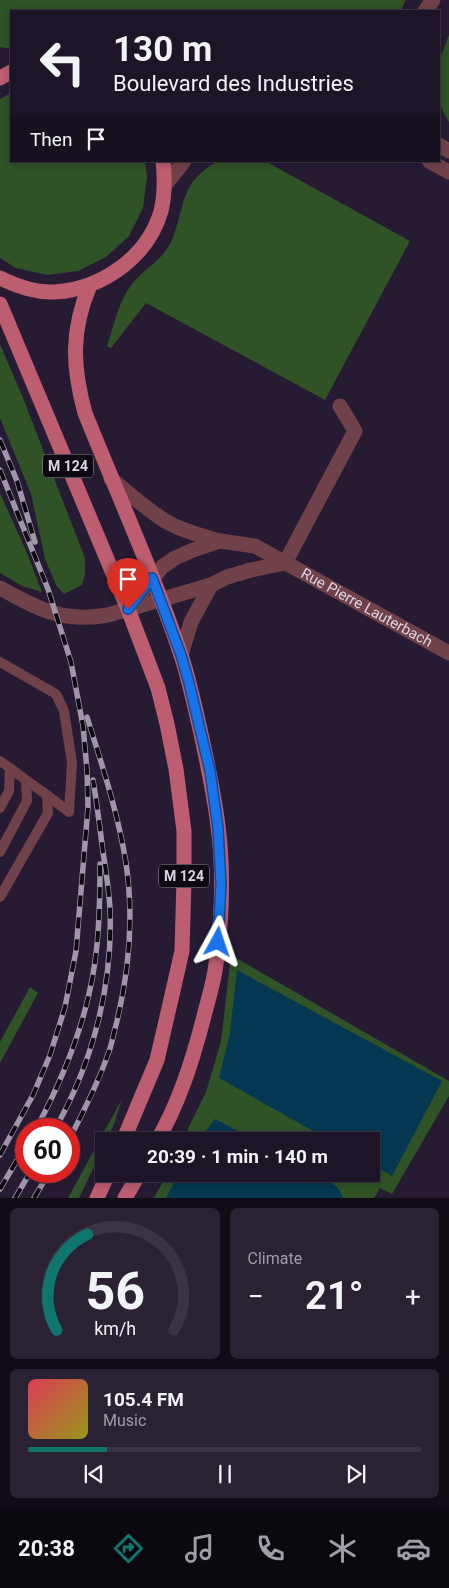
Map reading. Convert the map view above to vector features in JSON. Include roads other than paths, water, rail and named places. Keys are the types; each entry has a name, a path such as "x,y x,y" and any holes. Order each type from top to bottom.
{"main road":[{"path":"0,278 18,287 54,292 90,285 114,274 134,257 145,243 161,211 165,185 163,162"},
{"name":"M 124","path":"90,285 82,305 74,344 79,392 85,413 181,655 210,771 218,828 221,884 215,972 193,1057 181,1092 163,1132"},
{"name":"M 124","path":"0,304 128,609 158,688 176,769 184,831 182,951 157,1060 127,1132"},
{"path":"97,1198 104,1182"},
{"path":"126,1198 135,1182"}],"street":[{"path":"165,185 183,162"},
{"path":"431,162 449,172"},
{"path":"285,563 355,431 340,406"},
{"name":"Rue Pierre Lauterbach","path":"111,479 168,523 220,541 255,546 449,653"},
{"name":"Rue Pierre Lauterbach","path":"128,609 162,567 175,558 220,541"},
{"name":"Rue Pierre Lauterbach","path":"0,588 56,615 92,618 211,585 228,577 251,570 285,563"},
{"path":"181,655 191,622 211,585"}],"lane":[{"path":"0,662 56,694 64,711 72,763 69,812 0,761"},
{"path":"0,808 9,791 10,768"},
{"path":"0,852 27,801 26,780"},
{"path":"0,897 48,812 46,795"}],"water":[{"path":"237,970 442,1081 392,1176 380,1169 380,1132 315,1132 219,1078 230,1033"},
{"path":"215,1119 240,1132 205,1132"},
{"path":"175,1182 330,1182 336,1186 343,1198 166,1198"}],"railway":[{"path":"0,440 17,481 35,542"},
{"path":"0,470 48,589 71,662 83,726 88,807 76,951 65,1007 50,1055 33,1095 0,1155"},
{"path":"80,1118 111,1047 124,985 130,924 130,904 123,844 109,789 87,717"},
{"path":"60,1118 80,1077 90,1050 98,1022 108,966 110,902 93,780"},
{"path":"42,1118 67,1063 85,1012 97,946 100,864"},
{"path":"0,1189 15,1164"},
{"path":"15,1198 24,1183"},
{"path":"34,1198 43,1183"}]}
